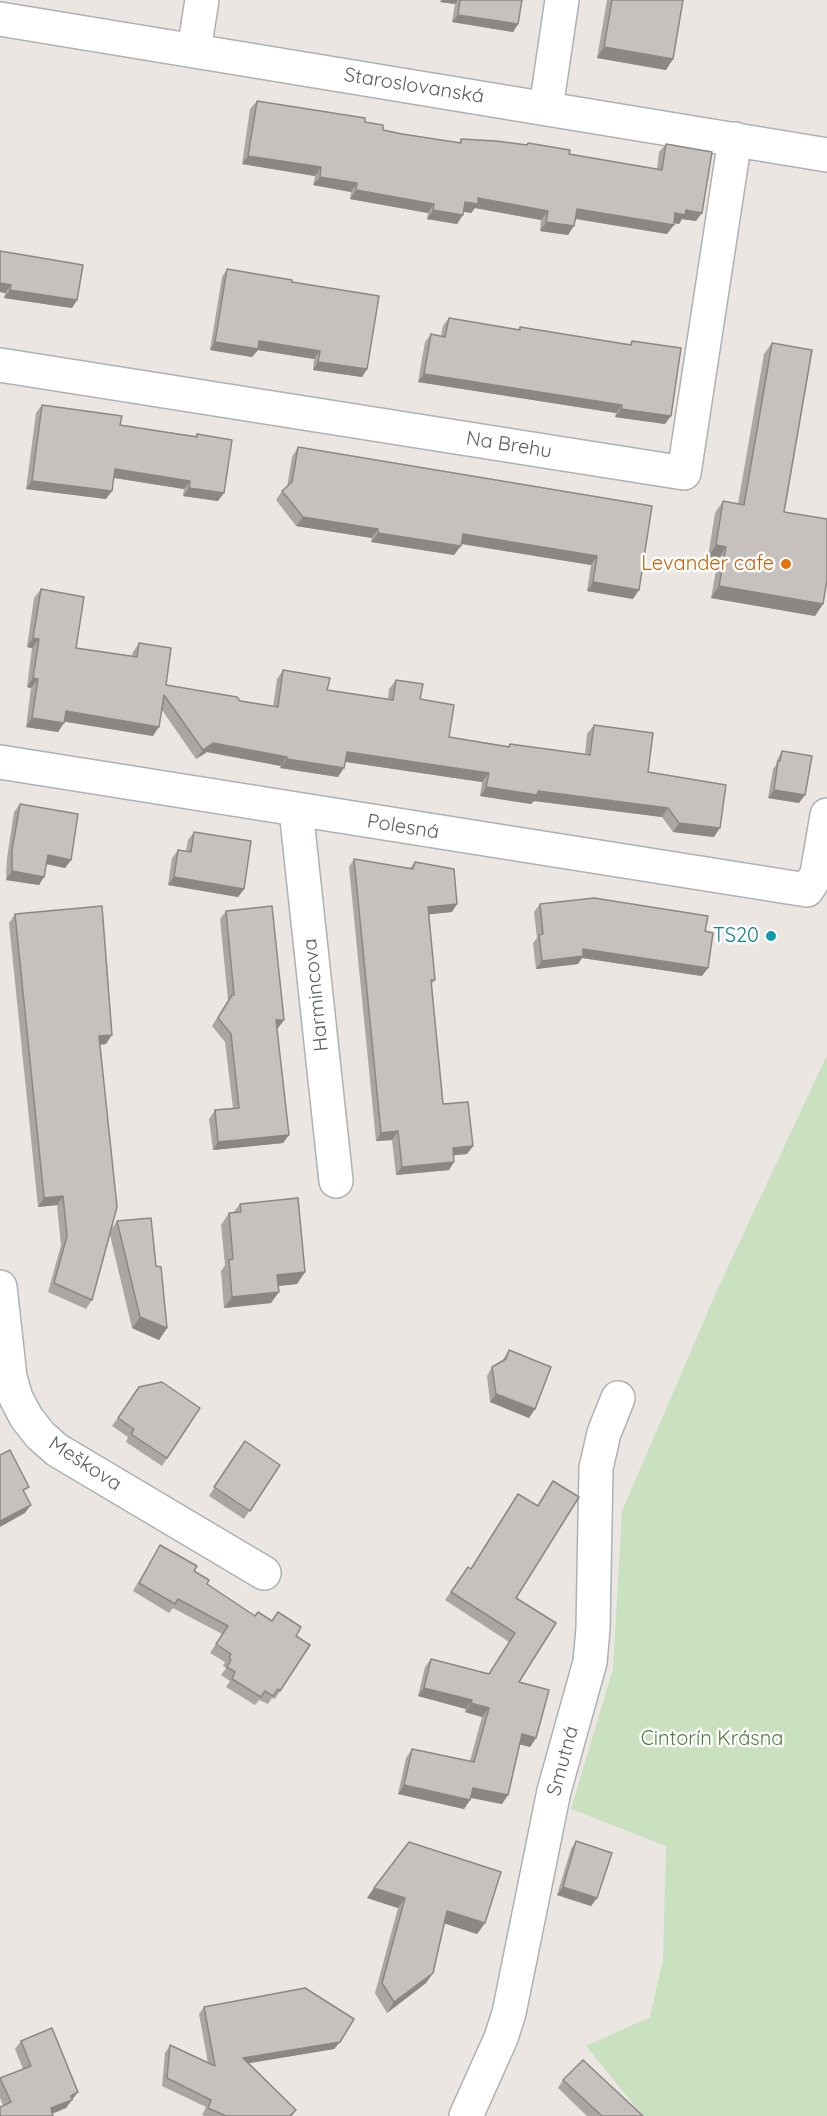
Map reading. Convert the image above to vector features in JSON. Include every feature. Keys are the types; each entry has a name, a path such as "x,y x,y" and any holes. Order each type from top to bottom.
{"street":[{"path":"194,50 202,0"},
{"path":"546,108 562,0"},
{"name":"Staroslovanská","path":"0,19 827,155"},
{"name":"Na Brehu","path":"0,364 684,473 735,139"},
{"name":"Polesná","path":"0,762 807,890 817,874 827,815"},
{"name":"Harmincova","path":"296,810 336,1181"},
{"name":"Meškova","path":"0,1287 9,1377 26,1417 40,1435 57,1450 264,1573"},
{"name":"Smutná","path":"466,2116 501,2038 509,2013 554,1791 590,1662 593,1629 596,1468 604,1433 618,1398"}],"green space":[{"name":"Cintorín Krásna","path":"827,1055 827,2116 643,2116 586,2046 650,2017 663,1959 666,1846 571,1809 613,1669 622,1511 718,1288"}],"building":[{"path":"460,0 522,0 518,24 458,15"},
{"path":"612,0 683,0 673,59 604,47"},
{"path":"257,101 365,118 365,122 383,125 383,130 402,134 461,143 461,139 527,145 528,143 570,150 569,154 662,170 666,144 712,152 702,213 686,210 685,215 675,213 674,225 577,209 574,226 546,222 548,211 478,198 478,204 465,202 463,215 433,210 434,204 356,190 357,183 320,177 321,167 248,156"},
{"path":"0,251 83,265 77,300 10,290 11,285 0,283"},
{"path":"227,269 379,296 367,369 318,362 320,351 259,341 258,349 215,342"},
{"path":"449,318 631,345 632,341 681,348 671,416 621,409 622,405 424,374 431,334 445,337"},
{"path":"772,343 812,350 784,512 827,519 827,580 823,604 719,586 726,547 716,545 723,501 744,505"},
{"path":"42,405 122,416 120,425 232,440 224,493 189,488 190,481 115,469 112,491 32,481"},
{"path":"298,447 652,506 639,590 593,582 597,556 463,534 461,546 378,533 378,529 303,517 282,491 292,482"},
{"path":"41,589 84,597 76,648 137,657 139,643 171,648 166,685 237,697 240,701 278,707 283,670 330,678 327,690 393,700 396,680 423,684 420,699 454,705 449,737 509,747 510,744 590,755 594,725 653,733 648,772 726,785 720,828 679,823 668,808 538,791 537,795 486,787 489,773 347,752 344,768 287,759 287,757 213,743 203,750 164,695 159,727 66,711 64,723 32,718 38,679 33,678 39,639 33,638"},
{"path":"782,751 812,756 805,795 774,790 778,761 780,761"},
{"path":"20,804 78,814 71,860 48,855 44,877 12,871 12,850"},
{"path":"194,832 251,841 244,889 174,877 178,850 191,852"},
{"path":"354,859 413,869 415,862 454,869 457,904 428,907 435,980 431,980 443,1104 468,1102 473,1146 453,1148 454,1162 402,1167 398,1131 381,1133"},
{"path":"594,898 708,916 705,931 713,933 708,968 583,949 583,956 542,961 539,935 543,934 540,904"},
{"path":"102,906 112,1035 99,1036 117,1207 92,1300 54,1283 67,1236 63,1196 44,1198 15,914"},
{"path":"272,906 284,1020 276,1020 289,1135 218,1142 215,1110 239,1108 231,1034 218,1018 234,995 226,911"},
{"path":"298,1198 305,1272 277,1275 279,1292 232,1297 229,1260 233,1259 229,1213 241,1212 240,1204"},
{"path":"151,1218 156,1266 161,1267 167,1328 140,1317 117,1221"},
{"path":"509,1350 551,1367 535,1409 496,1394 492,1367 506,1359"},
{"path":"162,1382 200,1408 167,1458 131,1434 134,1429 118,1418 139,1387"},
{"path":"245,1441 280,1465 250,1511 214,1487"},
{"path":"10,1450 29,1487 23,1490 31,1505 0,1521 0,1455"},
{"path":"553,1481 579,1497 516,1598 556,1623 519,1682 549,1690 536,1738 522,1734 508,1795 473,1788 470,1800 404,1785 412,1749 474,1762 489,1708 471,1703 472,1700 424,1688 431,1659 489,1674 515,1633 451,1592 468,1567 471,1569 518,1494 538,1506"},
{"path":"160,1545 197,1566 194,1571 209,1580 207,1584 255,1616 258,1612 272,1621 278,1612 301,1627 296,1636 310,1645 280,1691 278,1689 273,1696 265,1691 261,1697 232,1679 235,1672 227,1667 231,1654 216,1644 228,1626 178,1599 175,1604 139,1583"},
{"path":"576,1841 612,1853 597,1898 563,1887"},
{"path":"409,1842 501,1872 485,1923 447,1911 433,1973 394,2002 382,1983 405,1898 374,1888"},
{"path":"305,1988 354,2019 340,2042 243,2058 296,2110 290,2116 226,2116 208,2108 211,2100 167,2078 170,2045 215,2066 204,2007"},
{"path":"52,2028 78,2092 71,2096 72,2100 51,2108 53,2116 0,2116 0,2107 11,2102 0,2078 31,2066 21,2041"},
{"path":"583,2060 643,2116 602,2116 563,2080"}],"place":[{"name":"Levander cafe","path":"786,564"},
{"name":"TS20","path":"771,936"}]}
